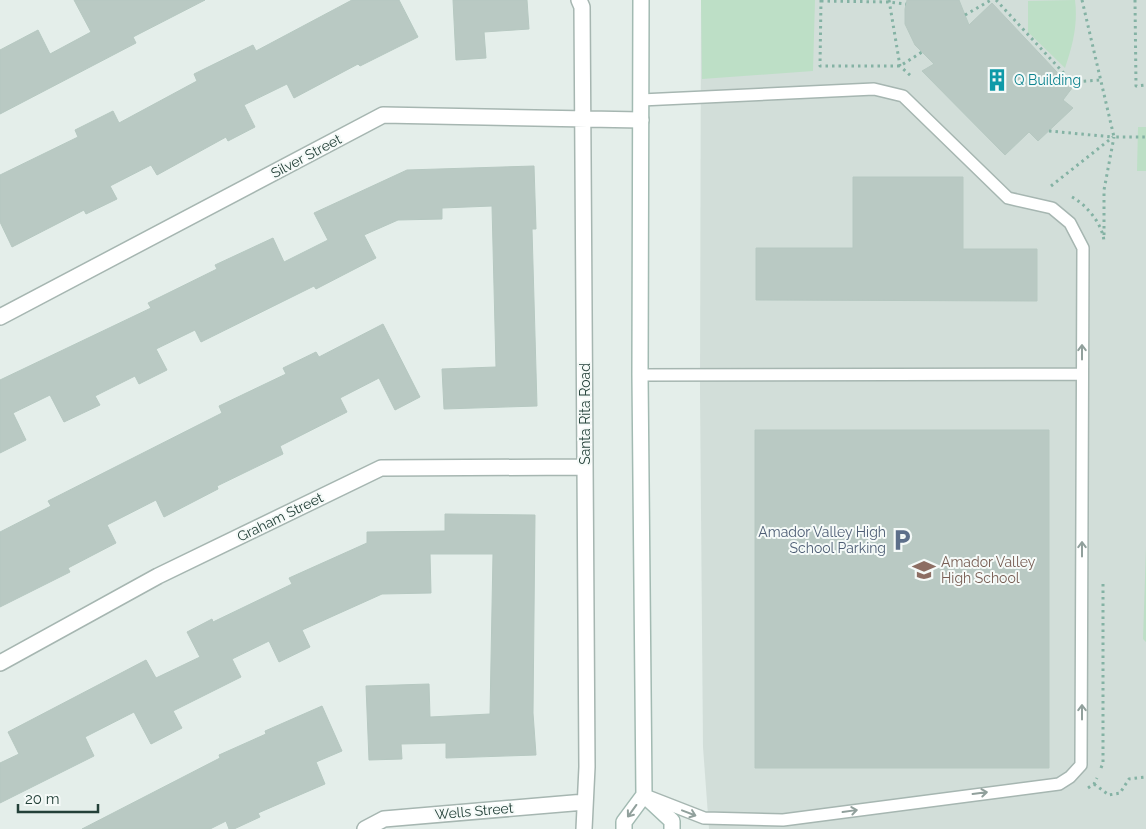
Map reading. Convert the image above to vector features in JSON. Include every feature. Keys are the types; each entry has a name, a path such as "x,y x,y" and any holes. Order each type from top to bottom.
{"street":[{"name":"Santa Rita Road","path":"579,0 582,7 584,119 584,829"},
{"path":"624,829 624,822 644,795 640,375 642,0"},
{"name":"Silver Street","path":"0,317 383,115 641,120"},
{"name":"Graham Street","path":"0,663 158,576 381,468 585,467"},
{"path":"644,795 672,821 672,829"},
{"name":"Wells Street","path":"365,829 384,819 585,802"}],"lane":[{"path":"641,100 874,89 903,96 1008,198 1052,208 1070,223 1083,248 1081,765 1070,777 1059,784 783,820 704,818 644,795"},
{"path":"640,375 1082,374"}],"path":[{"path":"906,4 889,1 821,0 820,66 900,66 922,52"},
{"path":"965,15 992,0"},
{"path":"996,0 1072,82 1100,80"},
{"path":"1082,0 1114,136 1104,190 1104,246"},
{"path":"1134,0 1136,86 1146,86"},
{"path":"889,1 900,66 914,79"},
{"path":"1049,131 1146,137"},
{"path":"1051,186 1114,136"},
{"path":"1042,184 1059,190"},
{"path":"1068,195 1084,204 1104,236"},
{"path":"1086,790 1094,784 1103,764 1104,574"},
{"path":"1094,784 1109,795 1120,793 1129,779 1146,777"}],"shaded area":[{"name":"Amador Valley High School","path":"701,0 1146,0 1146,829 709,829 703,747 700,392"}],"green space":[{"path":"701,0 815,0 813,71 702,79"},
{"path":"1075,0 1076,18 1074,34 1065,68 1028,32 1028,1"},
{"path":"1138,127 1146,127 1146,171 1137,171"},
{"path":"1146,547 1146,642 1143,639"}],"building":[{"path":"74,0 205,0 133,37 136,43 0,114 0,50 38,30 50,54 91,32"},
{"path":"352,0 399,0 418,37 360,66 358,64 294,98 287,84 244,105 255,127 228,141 226,137 157,175 151,165 110,186 117,199 86,214 84,210 12,247 0,222 0,175 78,137 75,130 113,111 119,123 197,81 194,74 253,45 256,51"},
{"path":"453,0 527,0 529,29 484,32 486,58 456,60"},
{"name":"Q Building","path":"907,0 959,0 969,25 992,3 1072,88 1063,100 1073,108 1038,141 1029,132 1005,155 922,71 934,64 915,45 905,24"},
{"path":"534,166 536,229 532,229 537,406 444,409 442,369 496,367 492,206 442,208 442,219 398,220 364,235 376,258 316,289 314,286 201,342 195,330 156,349 167,370 139,384 135,376 95,396 100,405 64,422 50,395 13,413 26,440 0,453 0,380 151,308 148,303 217,269 215,265 273,238 284,262 328,240 314,213 407,170"},
{"path":"853,177 963,177 963,249 1037,249 1037,301 756,300 756,248 853,248"},
{"path":"383,324 420,397 395,410 379,378 340,398 347,412 280,446 283,454 217,486 218,489 164,517 156,500 107,525 116,543 68,568 70,572 0,607 0,532 51,506 48,501 222,413 219,406 286,374 283,368 316,352 319,357"},
{"path":"755,430 1049,430 1049,768 755,768"},
{"path":"445,514 535,515 533,713 536,755 446,758 446,743 401,744 402,759 369,760 366,686 429,684 430,717 490,714 493,554 430,554 431,593 382,594 302,630 310,647 279,662 269,641 232,659 241,677 173,711 182,728 151,744 134,712 85,737 94,756 0,803 0,763 19,754 8,732 146,660 156,678 200,657 187,632 212,619 213,622 292,584 289,578 367,543 367,532 445,531"},
{"path":"322,706 342,751 316,762 325,784 258,813 260,817 234,829 229,829 226,821 210,829 82,829 220,758 219,755 266,734 265,731"}],"place":[{"name":"Q Building","path":"997,80"},
{"name":"Amador Valley High School Parking","path":"902,540"},
{"name":"Amador Valley High School","path":"924,570"}]}
